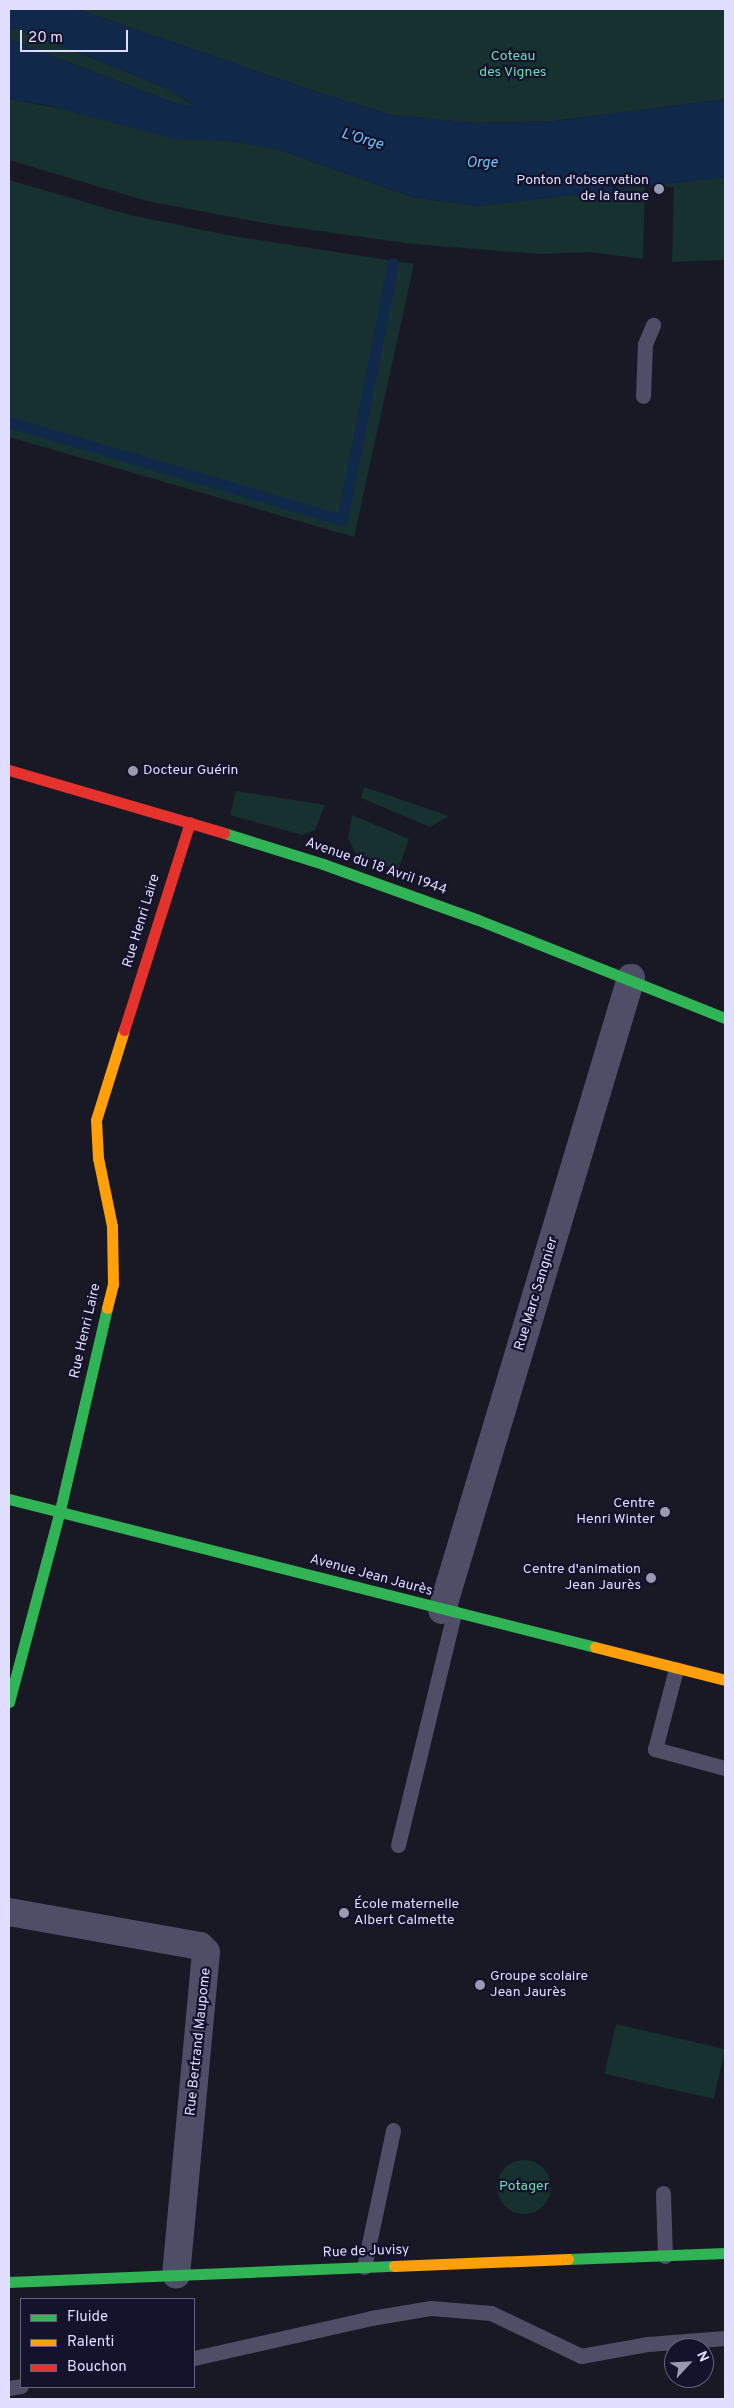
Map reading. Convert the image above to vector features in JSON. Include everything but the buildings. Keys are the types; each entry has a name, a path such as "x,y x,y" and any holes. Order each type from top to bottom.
{"street":[{"name":"Avenue du 18 Avril 1944","path":"9,770 190,822 383,886 631,978 725,1018"},
{"name":"Rue Henri Laire","path":"9,1702 60,1510 113,1284 112,1226 98,1158 96,1120 190,822"},
{"name":"Rue Marc Sangnier","path":"448,1611 631,978"},
{"name":"Avenue Jean Jaurès","path":"9,1499 60,1510 448,1611 725,1680"},
{"name":"Rue Bertrand Maupome","path":"9,1912 200,1946 206,1952 176,2275"},
{"name":"Rue de Juvisy","path":"9,2282 364,2266 725,2253"}],"lane":[{"path":"643,396 645,344 653,325"},
{"path":"398,1845 448,1611"},
{"path":"676,1669 655,1749 725,1768"},
{"path":"364,2266 393,2130"},
{"path":"663,2193 665,2256"},
{"path":"195,2358 371,2318 432,2308 491,2313 581,2356 648,2344 725,2338"}],"green space":[{"name":"Coteau des Vignes","path":"77,9 725,9 725,99 554,121 475,123 391,115 311,90"},
{"path":"9,28 21,30 166,88 196,107 177,104 9,39"},
{"path":"9,99 277,149 412,197 477,206 645,186 643,259 589,252 540,254 413,244 270,224 147,201 9,160"},
{"path":"725,177 725,260 672,262 674,187 647,186"},
{"path":"9,180 126,214 227,235 414,264 354,537 9,437"},
{"path":"364,787 449,816 430,827 361,798"},
{"path":"236,791 325,805 315,830 302,835 230,815"},
{"path":"352,815 409,839 398,871 356,854 348,838"},
{"path":"616,2024 725,2049 714,2099 605,2074"},
{"name":"Potager","path":"519,2160 529,2160 539,2164 547,2172 551,2187 547,2202 539,2210 529,2214 519,2214 509,2210 501,2202 497,2192 497,2182 501,2172 509,2164"}],"water":[{"name":"Orge","path":"9,9 77,9 311,90 391,115 475,123 554,121 725,99 725,177 477,206 412,197 277,149 228,141 174,139 50,106 9,99 9,39 177,104 195,106 166,88 21,30 9,28"}],"waterway":[{"path":"9,422 342,520 393,263"}],"traffic: fast":[{"path":"224,833 323,864 476,919 725,1018"},
{"path":"9,1702 60,1510 107,1308"},
{"path":"9,1499 595,1647"},
{"path":"568,2259 725,2253"},
{"path":"9,2282 394,2266"}],"traffic: slow":[{"path":"107,1308 113,1284 112,1226 98,1158 96,1120 124,1030"},
{"path":"595,1647 725,1680"},
{"path":"394,2266 568,2259"}],"traffic: jam":[{"path":"9,770 224,833"},
{"path":"124,1030 190,822"}],"place":[{"name":"Ponton d'observation de la faune","path":"659,189"},
{"name":"Docteur Guérin","path":"133,771"},
{"name":"Centre Henri Winter","path":"665,1512"},
{"name":"Centre d'animation Jean Jaurès","path":"651,1578"},
{"name":"École maternelle Albert Calmette","path":"344,1913"},
{"name":"Groupe scolaire Jean Jaurès","path":"480,1985"}],"water label":[{"name":"L'Orge","path":"362,140"}]}
